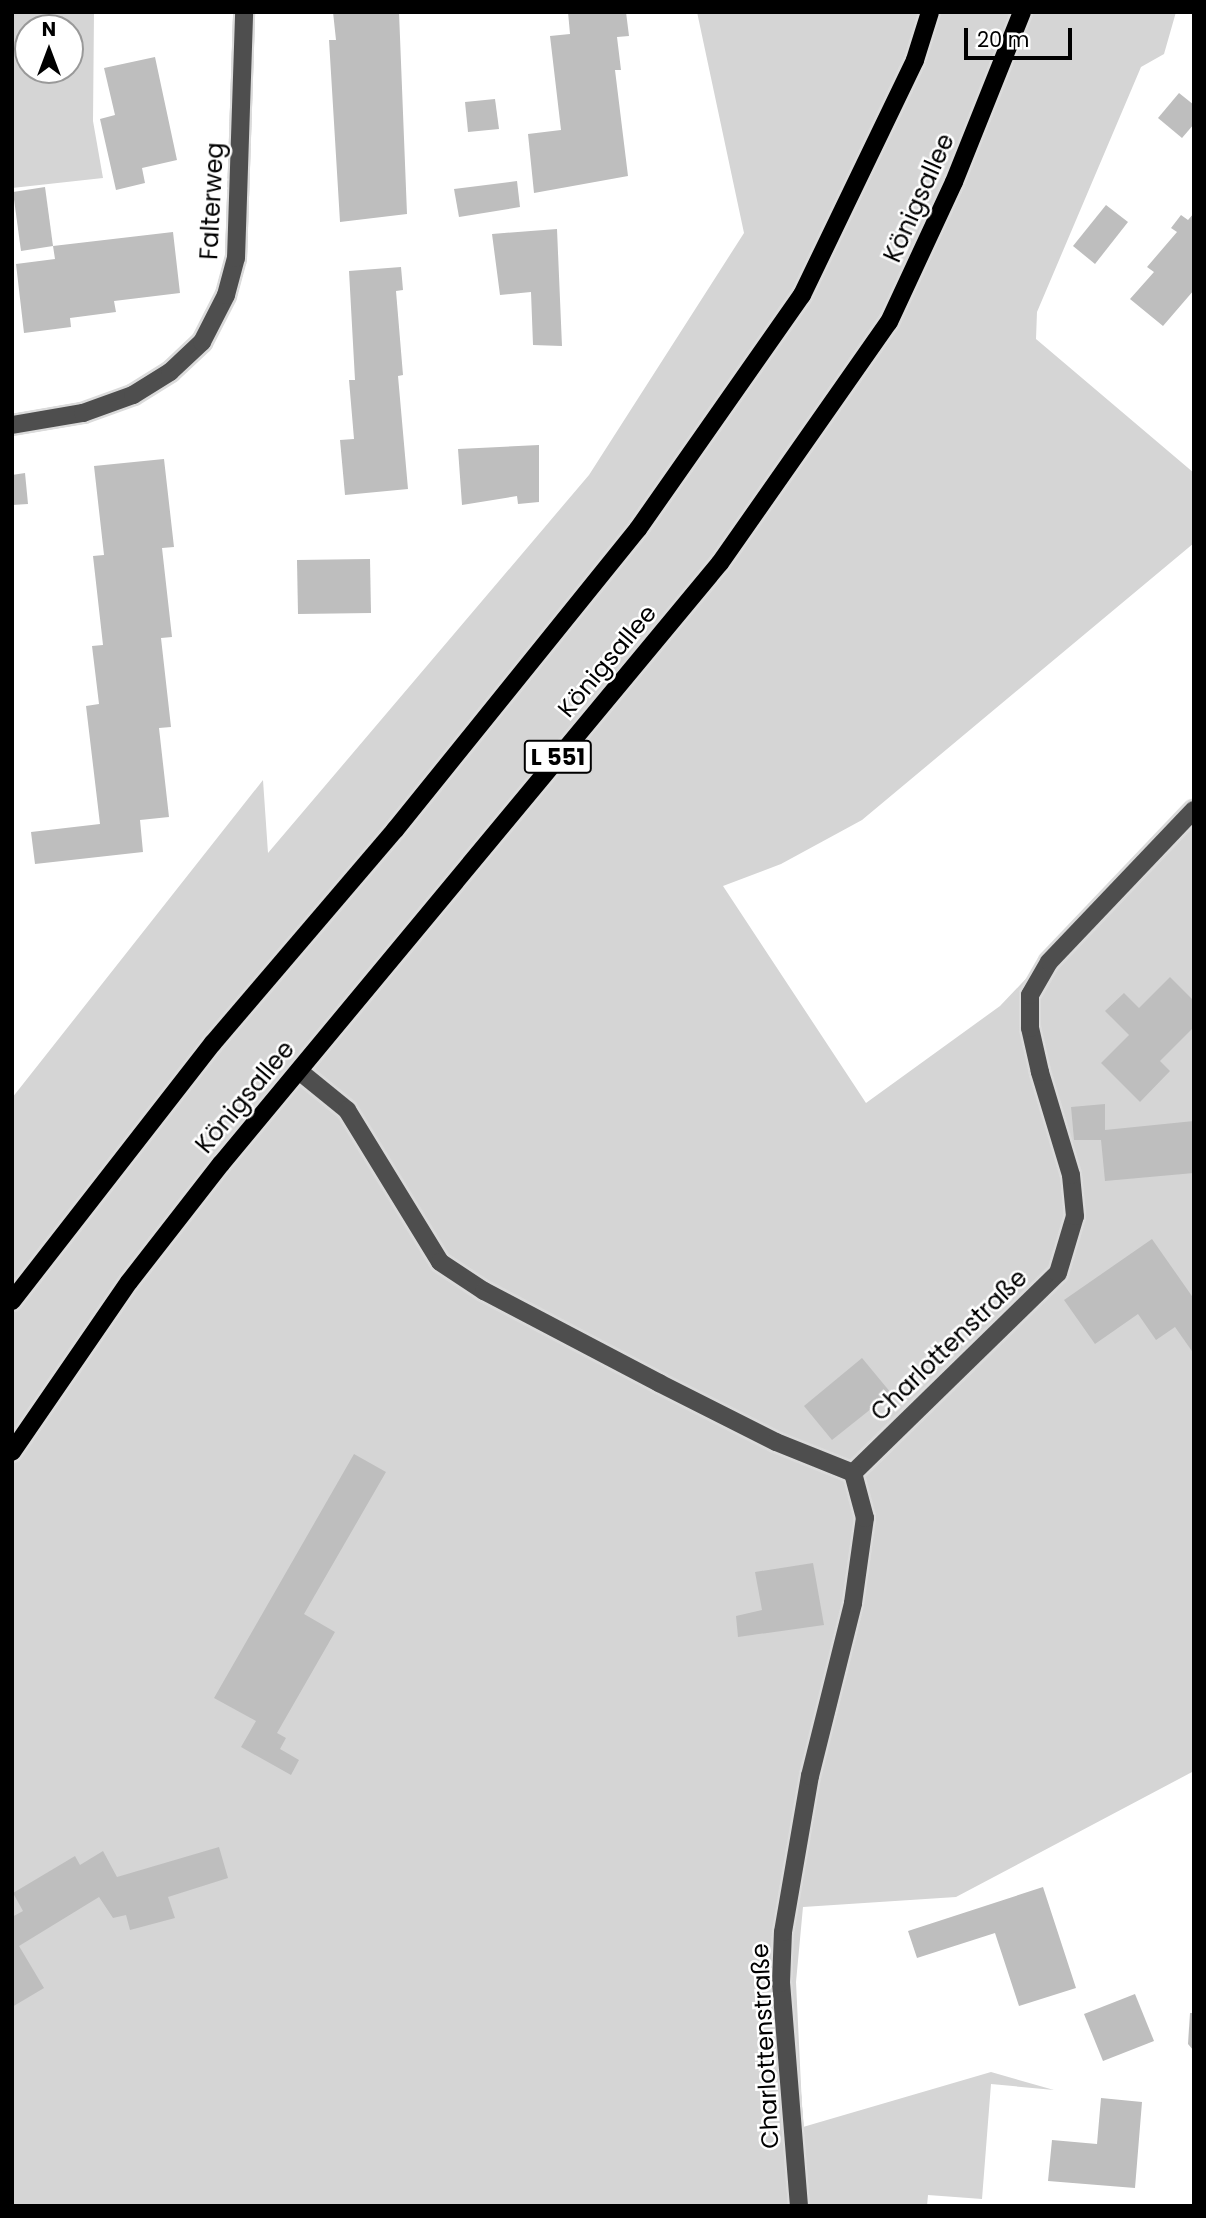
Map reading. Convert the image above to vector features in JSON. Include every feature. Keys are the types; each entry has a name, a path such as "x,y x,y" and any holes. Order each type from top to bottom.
{"main road":[{"path":"12,1301 196,1064 395,830 638,529 802,295 915,60 930,12"},
{"name":"Königsallee","path":"12,1452 129,1282 299,1071 720,563 889,322 954,182 1022,12"}],"street":[{"name":"Falterweg","path":"12,425 83,413 133,396 170,372 202,342 226,295 236,258 244,12"},
{"name":"Charlottenstraße","path":"799,2206 781,1983 783,1932 810,1776 853,1603 865,1518 853,1473 1058,1273 1074,1216 1071,1175 1040,1072 1030,1028 1030,995 1049,962 1194,810"},
{"path":"299,1071 347,1110 440,1262 484,1291 660,1383 776,1442 853,1473"}],"shaded area":[{"path":"12,12 94,12 93,121 103,178 12,188"},
{"path":"697,12 1176,12 1164,54 1141,67 1037,312 1036,339 1194,473 1194,543 862,820 781,864 723,886 866,1103 1000,1006 1194,802 1194,1771 956,1897 803,1907 796,1982 803,2127 991,2072 1054,2090 991,2084 982,2199 928,2195 927,2206 12,2206 12,1098 263,780 268,853 589,475 744,233"}],"building":[{"path":"333,12 399,12 407,214 340,222 329,40 336,40"},
{"path":"568,12 626,12 629,36 617,37 621,70 615,70 628,176 534,193 528,134 561,130 550,36 570,34"},
{"path":"155,57 177,160 142,168 145,183 116,190 100,119 115,115 104,68"},
{"path":"1179,93 1194,105 1194,124 1182,138 1158,118"},
{"path":"495,99 499,129 468,132 465,102"},
{"path":"517,181 520,207 459,217 454,189"},
{"path":"45,187 53,246 21,251 13,192"},
{"path":"1106,205 1128,222 1095,264 1073,246"},
{"path":"1194,213 1194,290 1163,326 1130,299 1154,272 1147,267 1177,232 1171,228 1181,215 1188,220"},
{"path":"557,229 562,346 533,345 531,292 500,295 492,234"},
{"path":"173,232 180,293 114,301 116,312 70,318 71,327 24,333 16,264 55,259 53,246"},
{"path":"401,267 403,290 396,291 403,375 398,376 408,489 345,495 340,440 354,439 349,380 355,380 349,271"},
{"path":"539,445 539,502 518,504 517,496 462,505 458,449"},
{"path":"164,459 174,547 162,548 172,637 161,638 171,727 159,728 169,817 140,820 143,852 35,864 31,832 100,824 86,706 99,704 92,646 103,645 93,556 104,555 94,466"},
{"path":"25,473 28,504 12,505 12,475"},
{"path":"370,559 371,613 298,614 297,560"},
{"path":"1170,977 1194,1001 1194,1027 1160,1061 1170,1071 1140,1102 1101,1063 1129,1035 1105,1011 1124,993 1139,1008"},
{"path":"1105,1104 1105,1130 1194,1121 1194,1173 1105,1181 1101,1140 1074,1140 1071,1107"},
{"path":"1152,1239 1194,1299 1194,1354 1175,1327 1156,1340 1138,1314 1095,1344 1064,1300"},
{"path":"862,1358 891,1393 832,1440 804,1406"},
{"path":"354,1454 386,1472 304,1614 335,1632 277,1733 286,1738 280,1749 299,1760 291,1775 241,1747 256,1721 214,1698"},
{"path":"813,1563 824,1625 738,1637 736,1616 762,1610 755,1572"},
{"path":"219,1847 228,1878 168,1897 175,1918 130,1930 126,1915 113,1918 99,1897 19,1946 44,1988 12,2007 12,1917 23,1911 13,1893 75,1856 80,1865 103,1851 117,1877"},
{"path":"1043,1887 1076,1988 1019,2006 995,1933 917,1958 908,1931"},
{"path":"1135,1994 1154,2041 1103,2061 1084,2014"},
{"path":"1190,2013 1194,2013 1194,2051 1188,2044"},
{"path":"1101,2098 1142,2102 1135,2188 1048,2181 1052,2140 1097,2144"}]}
